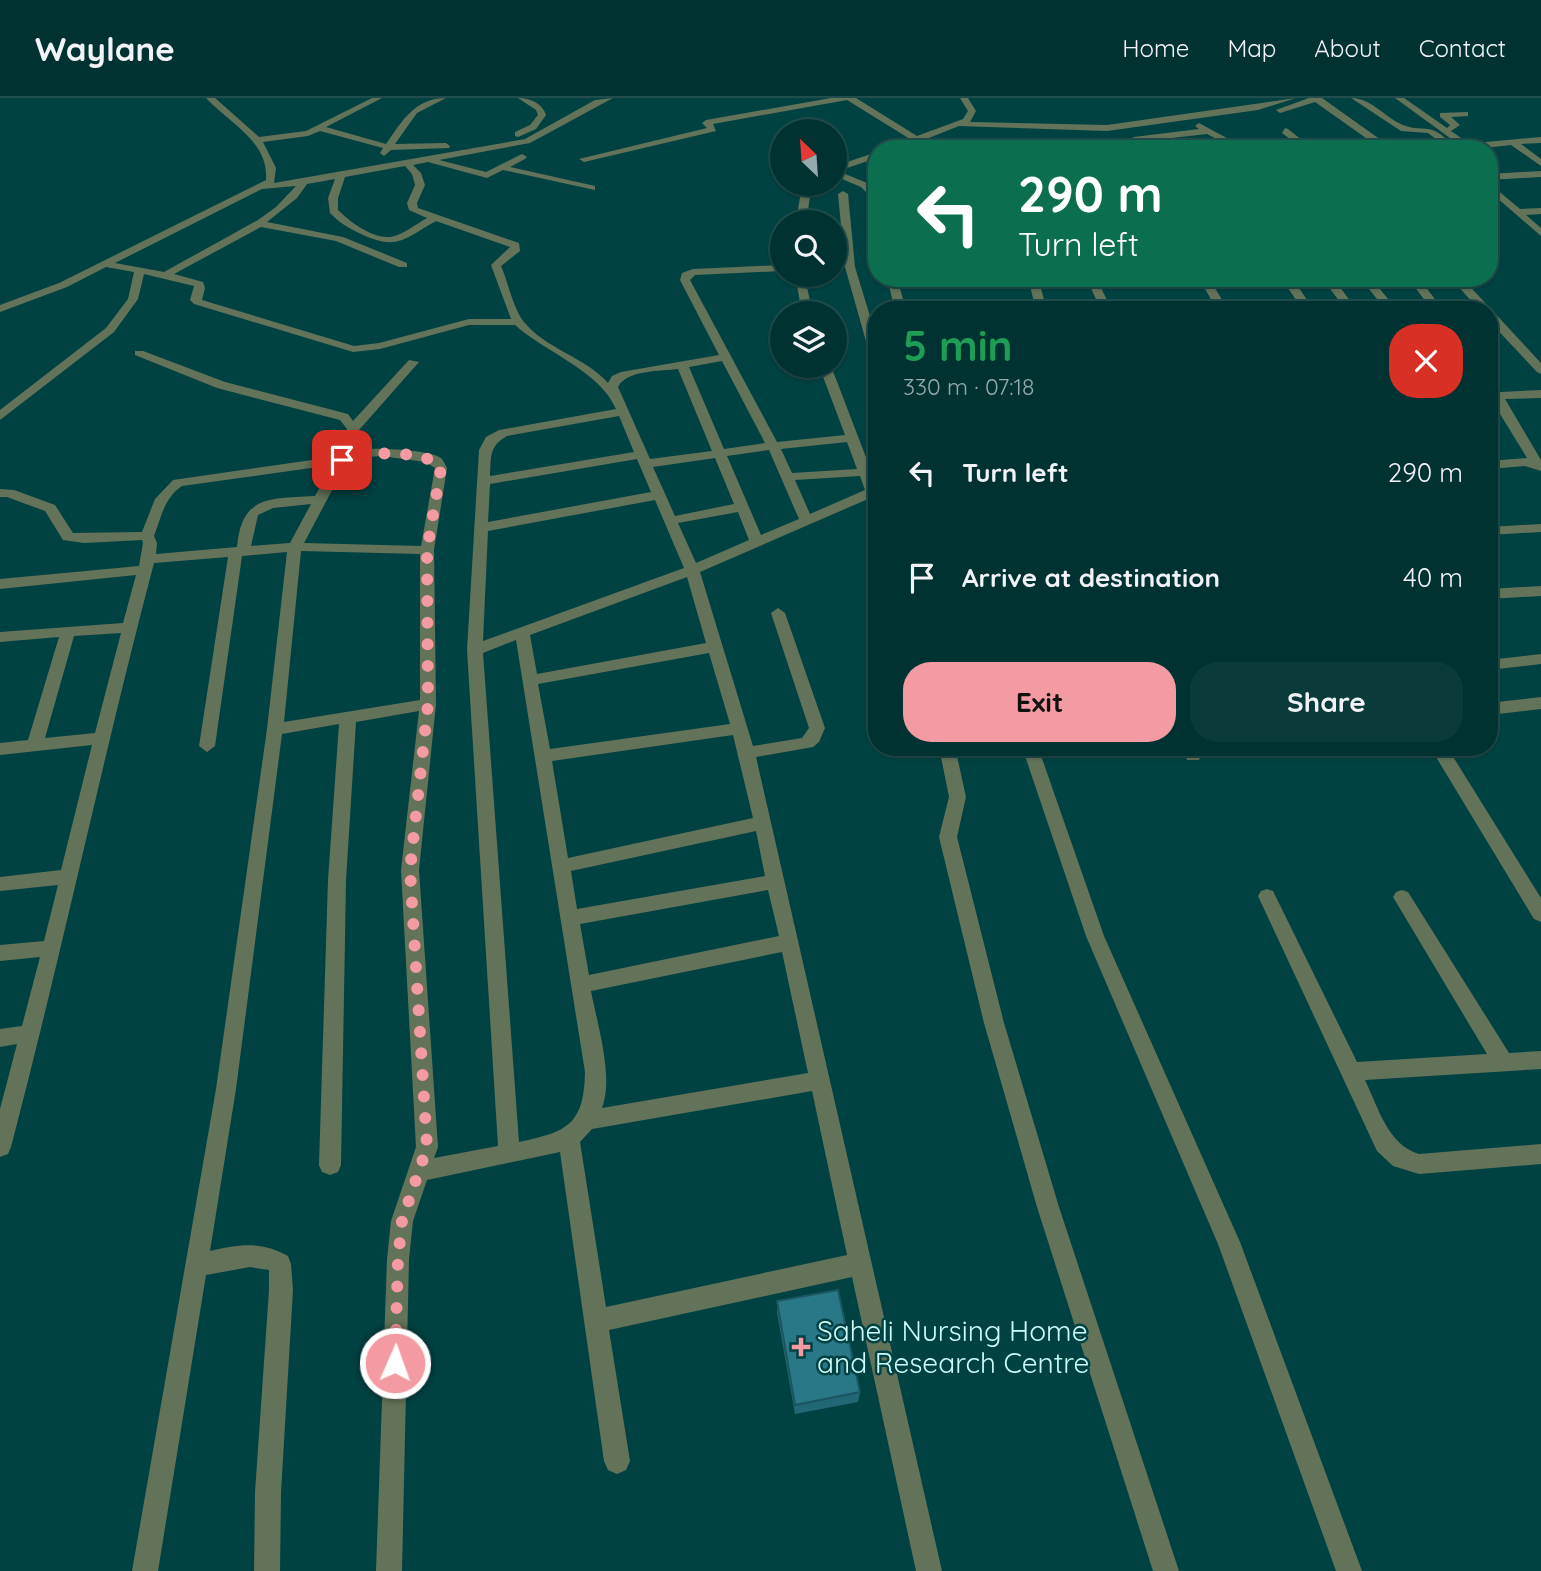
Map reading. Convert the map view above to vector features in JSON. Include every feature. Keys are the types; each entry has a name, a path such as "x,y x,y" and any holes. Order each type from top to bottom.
{"street":[{"path":"0,309 36,296 105,264 264,187 271,181 271,167 257,140 210,98"},
{"path":"257,140 302,135 379,98"},
{"path":"374,167 414,111 442,98"},
{"path":"320,128 388,147 466,145 506,139 533,127 542,115 534,104 522,98"},
{"path":"264,187 527,141 591,105 610,98"},
{"path":"584,159 713,129 706,122 847,98 917,140 966,121 972,111 964,98"},
{"path":"1186,120 1292,98"},
{"path":"960,124 1090,129 1282,109 1317,98 1376,140"},
{"path":"1355,98 1404,129 1443,130 1456,125 1443,115 1465,114"},
{"path":"1399,98 1459,140"},
{"path":"1186,120 1225,140"},
{"path":"1430,130 1443,140"},
{"path":"1134,140 1208,131"},
{"path":"1285,131 1297,140"},
{"path":"1498,144 1541,140"},
{"path":"1513,143 1541,163"},
{"path":"425,159 487,175 522,157"},
{"path":"847,167 868,160"},
{"path":"406,162 415,173 420,186 411,207 515,246 516,249 496,265 518,322 534,336 592,372 614,398 692,570 747,753 929,1571"},
{"path":"504,168 592,188"},
{"path":"342,174 333,198 333,211 347,224 389,241 436,217"},
{"path":"1498,176 1541,174"},
{"path":"847,177 868,190"},
{"path":"165,275 212,251 289,203 304,182"},
{"path":"1498,194 1541,233"},
{"path":"843,196 848,256 868,327"},
{"path":"1518,212 1541,211"},
{"path":"257,223 339,239 403,265"},
{"path":"105,264 199,284 201,288 195,300 198,302 353,349 380,346 469,322 518,322"},
{"path":"770,268 704,271 686,275 685,280 773,446 807,521"},
{"path":"0,416 110,330 133,299 141,270"},
{"path":"1334,287 1345,301"},
{"path":"1373,287 1385,301"},
{"path":"1420,287 1431,301"},
{"path":"1464,287 1477,301"},
{"path":"1498,324 1541,370"},
{"path":"139,353 221,385 333,413 344,417 353,429"},
{"path":"614,398 612,387 616,379 625,374 727,357"},
{"path":"145,1571 226,1088 275,729 295,547 347,457 353,429 413,362"},
{"path":"682,364 757,542"},
{"path":"829,378 868,480"},
{"path":"1498,393 1541,394"},
{"path":"1498,400 1539,465"},
{"path":"509,1154 475,650 485,450 490,440 503,433 621,412"},
{"path":"1498,414 1507,413"},
{"path":"483,481 642,459 851,438"},
{"path":"1524,443 1541,443"},
{"path":"0,1147 32,1033 68,877 147,564 150,543 147,536 162,495 178,483 368,453 436,461 441,468 441,476 427,550 428,704 410,870 427,1147 402,1221 398,1259 389,1571"},
{"path":"1498,465 1539,465"},
{"path":"787,477 864,472"},
{"path":"0,493 9,493 50,508 68,537 84,539 147,536"},
{"path":"480,528 658,495"},
{"path":"475,650 692,570 868,498"},
{"path":"207,746 240,552 249,516 269,505 321,499"},
{"path":"670,521 742,507"},
{"path":"1498,530 1541,528"},
{"path":"0,584 295,547 427,550"},
{"path":"1498,593 1541,591"},
{"path":"747,753 807,743 813,738 817,728 778,613"},
{"path":"0,637 131,628"},
{"path":"35,745 68,632"},
{"path":"421,1171 569,1139 586,1120 595,1098 595,1072 522,632"},
{"path":"532,680 715,647"},
{"path":"1498,664 1541,659"},
{"path":"1498,708 1541,703"},
{"path":"275,729 428,704"},
{"path":"330,1165 337,880 348,716"},
{"path":"544,757 739,728"},
{"path":"0,748 103,738"},
{"path":"949,756 957,807 948,824 948,836 997,1039 1058,1246 1166,1571"},
{"path":"1033,756 1095,936 1229,1242 1349,1571"},
{"path":"1444,756 1541,914"},
{"path":"562,866 763,823"},
{"path":"0,884 68,877"},
{"path":"570,918 776,881"},
{"path":"1267,896 1385,1144 1401,1158 1419,1164 1541,1154"},
{"path":"1402,897 1503,1062"},
{"path":"581,985 790,942"},
{"path":"0,953 52,948"},
{"path":"0,1038 32,1033"},
{"path":"1350,1072 1541,1060"},
{"path":"586,1120 821,1080"},
{"path":"569,1139 617,1461"},
{"path":"196,1266 251,1255 269,1255 280,1264 281,1290 268,1492 267,1571"},
{"path":"596,1321 861,1264"}],"building":[{"path":"838,1290 860,1392 795,1405 777,1301"}],"place":[{"name":"Saheli Nursing Home and Research Centre","path":"801,1347"}],"route":[{"path":"342,460 353,454 368,453 426,458 436,461 441,468 427,550 428,704 410,870 419,982 427,1147 402,1221 398,1259 395,1363"}]}
